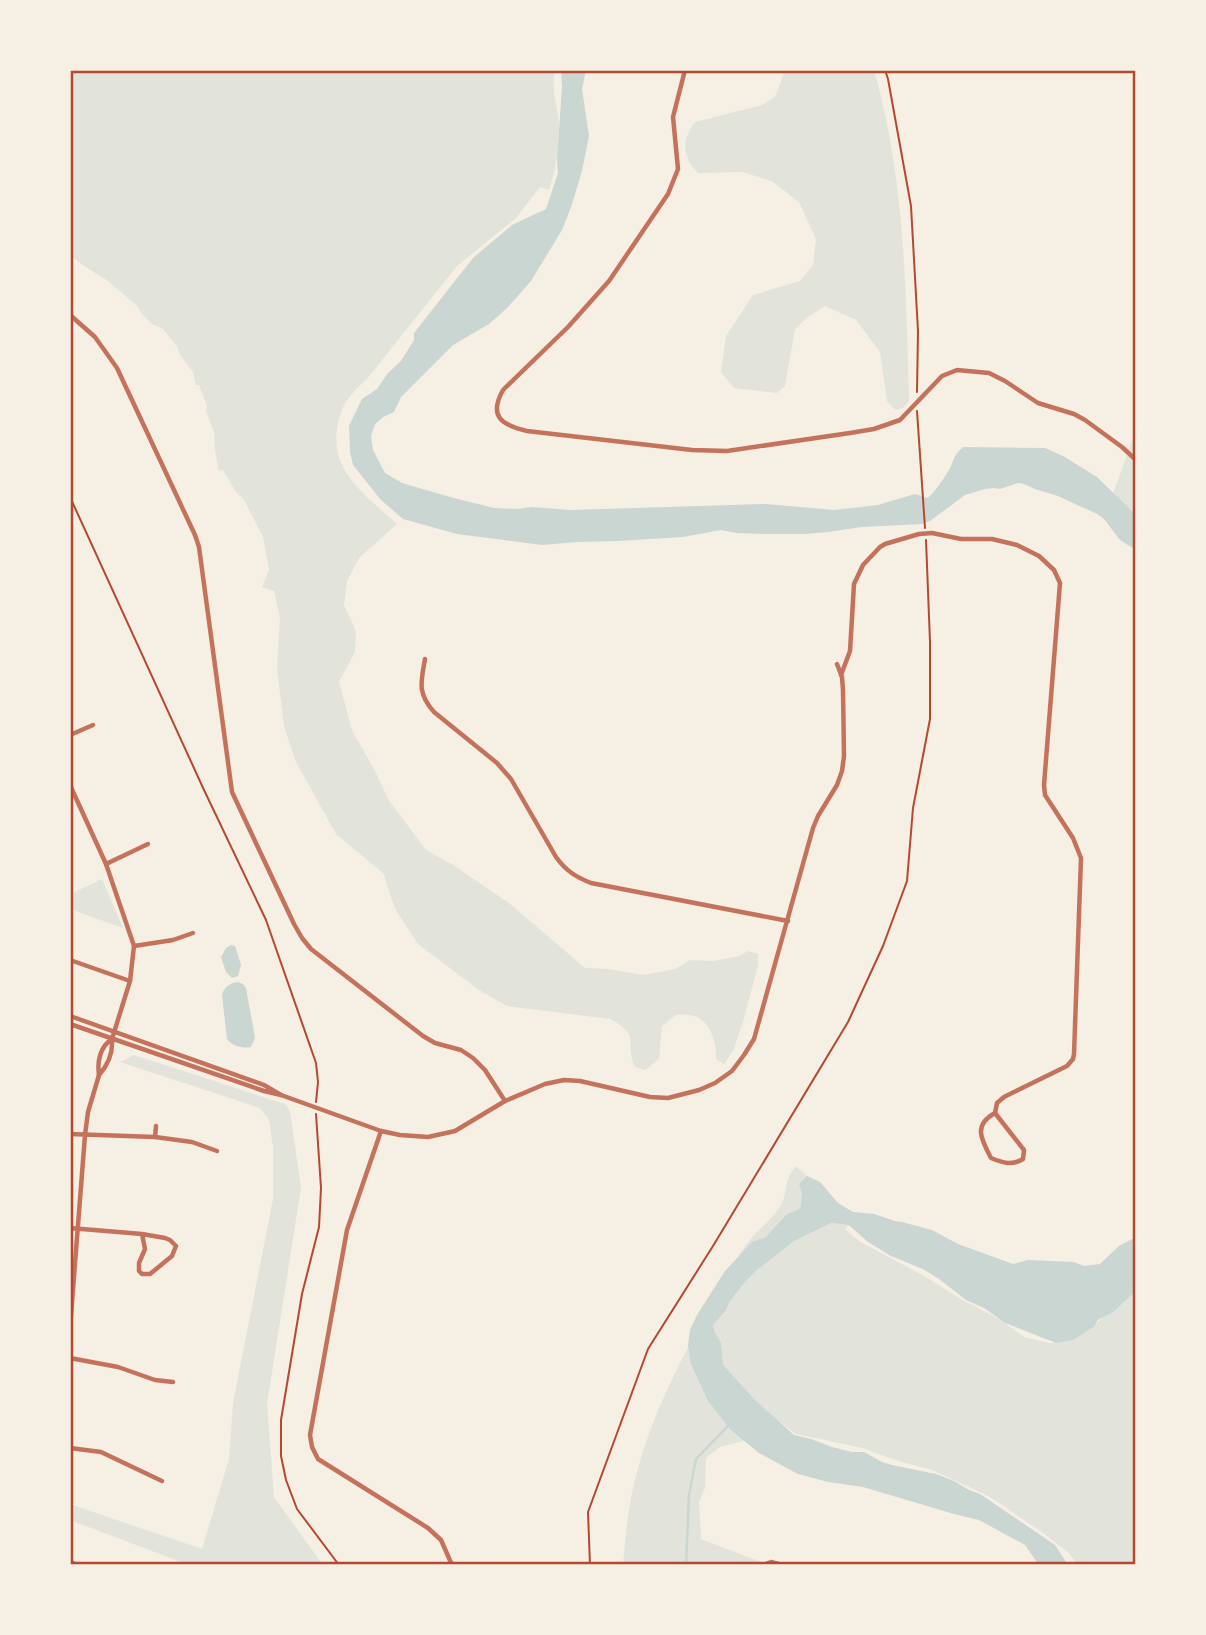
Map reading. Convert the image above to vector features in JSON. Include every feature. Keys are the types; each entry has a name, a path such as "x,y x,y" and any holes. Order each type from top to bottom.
{"street":[{"path":"685,70 673,117 678,169 668,194 609,281 568,327 503,390 497,400 496,409 505,424 527,431 692,450 727,451 874,429 900,420 942,376 957,370 989,373 1038,403 1074,414 1136,460"},
{"path":"70,315 94,337 117,368 195,535 199,547 232,792 294,924 311,949 409,1026 435,1043 461,1049 473,1058 485,1070 505,1101"},
{"path":"841,675 849,651 854,584 863,565 885,544 932,533 961,539 992,539 1017,545 1040,556 1054,570 1060,583 1044,785 1045,795 1073,838 1081,858 1074,1054 1067,1066 1004,1097 997,1103 995,1112 982,1123 981,1131 991,1157 1010,1164 1017,1163 1023,1159 1024,1150 995,1112"},
{"path":"425,659 420,685 426,703 497,763 511,779 556,858 577,878 591,883 788,921"},
{"path":"70,1024 381,1130 416,1137 455,1131 505,1101 545,1084 564,1080 668,1098 715,1083 732,1072 754,1039 813,828 842,771 844,704 837,664"},
{"path":"70,735 93,725"},
{"path":"70,785 106,864 134,946 130,981 111,1039 113,1048 105,1068 99,1075 88,1112 70,1328"},
{"path":"106,864 148,844"},
{"path":"134,946 173,940 193,933"},
{"path":"70,960 130,981"},
{"path":"70,1016 264,1085 281,1095"},
{"path":"99,1075 97,1065 104,1044 111,1039"},
{"path":"155,1137 156,1126"},
{"path":"381,1130 344,1241 310,1435 318,1459 428,1528 441,1540 452,1565"},
{"path":"70,1134 155,1137 192,1142 217,1151"},
{"path":"70,1228 142,1234 165,1238 176,1246 172,1256 150,1274 142,1274 139,1271 139,1263 145,1249 142,1234"},
{"path":"70,1358 118,1367 155,1380 173,1382"},
{"path":"70,1448 100,1452 162,1481"},
{"path":"70,1562 78,1565"},
{"path":"764,1564 771,1562 782,1565"}],"path":[{"path":"590,1565 588,1512 648,1349 848,1021 883,946 907,881 913,808 930,719 930,642 917,403 918,331 911,205 888,79 884,70"},
{"path":"70,497 266,920 316,1063 318,1082 315,1107 321,1188 319,1227 302,1294 281,1420 281,1456 286,1480 297,1509 339,1565"}],"shaded area":[{"path":"70,70 555,70 559,133 549,190 540,187 516,218 457,266 352,394 341,413 336,441 343,467 359,489 397,524 359,558 347,581 344,605 356,631 355,652 339,682 352,730 388,799 426,850 509,903 585,968 643,975 675,969 690,960 714,961 739,956 748,951 758,954 758,966 742,1025 733,1051 724,1064 716,1059 715,1045 706,1024 695,1016 676,1015 662,1026 659,1059 645,1070 635,1067 626,1030 610,1019 507,1006 479,990 418,944 397,912 384,874 336,834 296,762 284,726 277,668 280,618 274,591 262,587 269,570 263,537 244,500 223,470 219,471 214,432 199,385 196,385 193,372 163,329 152,324 137,306 108,281 70,254"},
{"path":"561,70 586,70 582,89 589,136 582,171 562,230 531,281 507,308 489,324 453,345 401,397 394,412 375,424 371,436 373,450 385,473 402,483 494,508 570,510 766,504 834,510 878,505 915,494 928,498 964,447 1045,448 1097,477 1136,515 1136,550 1120,540 1097,514 1058,496 1018,483 965,495 922,524 861,527 805,534 736,533 721,530 683,537 542,545 457,534 403,519 381,500 353,465 349,426 362,399 377,389 401,361 414,340 414,333 473,258 512,225 546,209 558,173"},
{"path":"785,70 874,70 892,152 902,234 909,401 903,408 895,410 887,401 880,352 856,320 825,306 795,329 785,386 777,393 734,388 721,372 726,336 753,295 800,281 813,265 816,239 799,202 773,182 743,172 698,173 686,155 687,135 695,122 762,105 775,97"},
{"path":"1136,430 1136,519 1113,494"},
{"path":"102,879 123,928 70,909 70,894"},
{"path":"231,945 235,946 241,965 238,976 232,978 226,972 221,957"},
{"path":"238,982 246,988 255,1038 248,1048 235,1045 227,1039 222,995 228,986"},
{"path":"134,1055 285,1104 290,1111 301,1188 267,1404 274,1497 323,1565 189,1565 70,1520 70,1504 202,1549 229,1459 233,1403 273,1199 273,1147 269,1120 260,1108 120,1062"},
{"path":"796,1166 851,1217 846,1230 859,1241 999,1319 1024,1337 1050,1343 1068,1341 1090,1330 1116,1304 1136,1290 1136,1565 1078,1565 1068,1552 990,1497 932,1470 862,1448 796,1434 777,1420 772,1433 720,1447 706,1458 705,1488 699,1502 701,1539 764,1565 623,1565 633,1489 658,1410 728,1273 739,1254 781,1205 789,1177"},
{"path":"807,1176 820,1182 838,1203 853,1212 874,1214 932,1230 958,1244 1013,1264 1028,1260 1074,1262 1084,1266 1100,1264 1119,1246 1136,1237 1136,1281 1111,1295 1094,1327 1073,1340 1056,1343 1005,1323 984,1308 966,1300 923,1269 891,1256 868,1242 850,1226 831,1223 794,1241 758,1269 744,1283 713,1325 721,1343 723,1365 755,1400 794,1435 852,1452 864,1452 882,1462 936,1474 954,1481 980,1494 1055,1545 1068,1565 1039,1565 1025,1545 979,1520 863,1487 798,1474 759,1453 731,1430 708,1401 691,1364 688,1345 690,1330 725,1271 752,1242 775,1234 794,1222 801,1205 802,1192 799,1184"}],"waterway":[{"path":"768,1245 791,1220 812,1212"},
{"path":"1088,1317 1108,1307 1136,1281"},
{"path":"686,1565 689,1495 696,1459 729,1425"}]}
